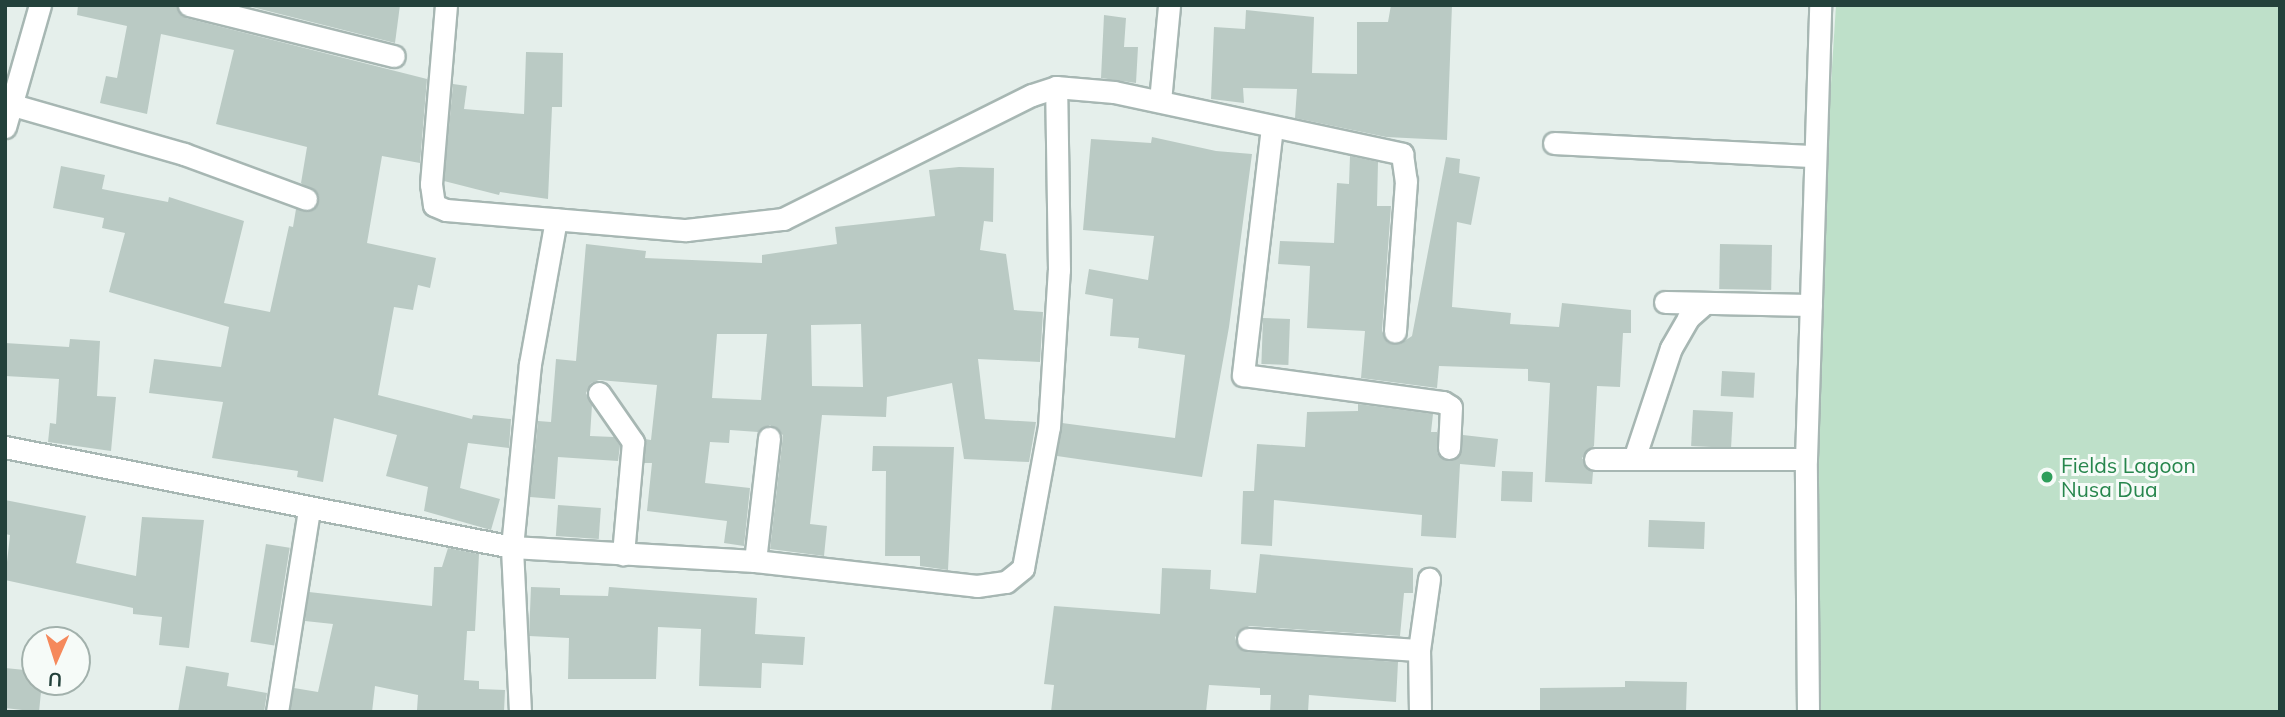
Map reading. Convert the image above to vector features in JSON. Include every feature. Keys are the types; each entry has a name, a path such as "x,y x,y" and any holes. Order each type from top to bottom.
{"street":[{"path":"5,127 40,5"},
{"path":"189,5 394,56"},
{"path":"446,5 433,205 509,217 685,230 783,219 1056,87 1160,101 1404,156 1395,332"},
{"path":"1160,101 1169,5"},
{"path":"1808,712 1805,459 1820,5"},
{"path":"5,447 512,547 755,561 976,586 1006,582 1023,568 1049,427 1059,270 1056,87"},
{"path":"13,105 184,154 306,199"},
{"path":"1272,127 1243,375 1443,402 1451,407 1449,448"},
{"path":"1554,143 1815,156"},
{"path":"520,712 512,547 530,364 556,219"},
{"path":"1665,302 1811,305"},
{"path":"1634,460 1671,348 1688,318 1705,303"},
{"path":"599,393 632,442 623,555"},
{"path":"755,561 769,438"},
{"path":"1595,459 1805,459"},
{"path":"277,712 309,509"},
{"path":"1420,712 1419,650 1429,579"},
{"path":"1248,639 1419,650"}],"green space":[{"name":"Fields Lagoon Nusa Dua","path":"1836,5 2280,5 2280,712 1808,712 1821,241"}],"building":[{"path":"78,5 176,5 186,18 427,79 420,163 382,156 367,243 436,258 430,288 418,285 413,310 394,307 378,395 472,419 473,415 511,419 509,448 468,443 460,488 500,499 491,530 424,511 428,487 386,476 397,435 334,418 323,482 297,477 298,471 212,458 223,402 149,393 154,359 221,367 229,327 109,292 125,233 102,228 104,218 53,208 61,166 105,175 102,189 168,202 169,197 244,221 224,303 270,312 289,226 293,227 296,209 314,209 319,196 301,183 307,147 216,124 234,50 161,34 147,114 100,103 106,76 117,78 127,26 77,15"},
{"path":"244,5 400,5 395,43"},
{"path":"1391,5 1452,5 1447,140 1386,137 1295,118 1297,89 1243,88 1244,103 1211,99 1214,27 1245,29 1246,10 1314,17 1312,73 1357,74 1357,22 1388,22"},
{"path":"1104,15 1126,18 1124,47 1138,47 1136,83 1101,78"},
{"path":"526,52 563,53 562,107 552,107 548,199 500,192 499,195 444,181 453,84 467,86 464,109 524,114"},
{"path":"1152,137 1216,151 1252,154 1229,327 1202,477 1057,456 1062,423 1175,438 1185,355 1138,348 1139,338 1110,336 1113,299 1085,294 1089,269 1148,280 1154,236 1083,230 1091,139 1151,143"},
{"path":"1350,156 1378,162 1377,206 1391,206 1382,331 1388,343 1400,344 1412,336 1446,157 1460,159 1459,173 1480,177 1471,225 1457,222 1452,307 1511,313 1510,324 1559,327 1562,303 1631,310 1631,333 1623,333 1620,387 1597,386 1594,446 1582,458 1593,472 1592,484 1545,482 1550,383 1528,381 1528,369 1439,366 1437,388 1361,378 1365,331 1307,328 1310,266 1278,264 1280,241 1334,243 1337,183 1349,184"},
{"path":"994,168 993,222 984,221 980,250 1006,254 1014,310 1043,312 1040,362 978,359 985,419 1036,422 1029,462 964,459 952,383 887,397 886,417 822,415 810,524 827,526 824,556 770,549 783,435 770,425 758,432 730,430 729,443 710,442 705,483 750,488 744,546 724,543 727,521 647,511 652,463 644,463 645,439 651,440 657,385 599,380 591,383 586,393 592,405 590,436 614,437 620,446 618,461 558,457 555,499 530,497 538,421 551,422 556,359 576,361 586,244 646,251 645,258 762,263 762,255 837,244 835,227 935,216 929,170","holes":["861,324 863,387 812,386 811,325","717,334 767,334 761,400 712,398"]},
{"path":"1720,244 1772,245 1771,290 1719,289"},
{"path":"1263,318 1290,319 1288,365 1261,364"},
{"path":"70,339 100,341 97,396 116,397 111,451 48,442 50,423 56,424 59,379 5,376 5,343 69,347"},
{"path":"1722,371 1755,373 1754,398 1721,396"},
{"path":"1358,404 1433,414 1431,432 1437,432 1437,453 1448,461 1460,454 1463,435 1498,439 1495,467 1460,464 1456,538 1421,536 1422,515 1274,500 1272,546 1241,544 1243,491 1254,491 1257,444 1305,447 1307,412 1358,411"},
{"path":"1693,410 1733,412 1731,448 1691,446"},
{"path":"873,446 954,447 948,570 920,566 920,556 885,556 886,471 872,471"},
{"path":"1502,471 1533,472 1532,502 1501,501"},
{"path":"5,500 86,516 76,563 136,576 142,517 204,520 189,648 159,645 162,617 133,614 133,608 5,580 10,535 5,534"},
{"path":"558,505 601,508 599,539 556,536"},
{"path":"1649,520 1705,522 1704,549 1648,547"},
{"path":"266,544 290,548 274,646 251,642"},
{"path":"448,548 479,554 475,631 467,631 464,680 479,681 479,689 505,690 504,712 417,710 418,695 375,686 372,712 290,712 294,688 318,692 333,624 305,621 309,592 432,606 434,567 442,567"},
{"path":"1260,554 1413,568 1413,593 1404,593 1400,636 1249,626 1235,637 1237,645 1247,652 1398,662 1396,702 1309,695 1308,712 1270,712 1271,695 1260,695 1260,688 1209,685 1206,712 1051,712 1054,685 1044,684 1054,606 1160,614 1162,568 1211,570 1210,589 1256,593"},
{"path":"531,587 560,588 560,595 608,596 609,587 757,598 755,634 805,637 803,665 762,663 761,688 699,686 701,629 658,627 656,679 568,679 569,638 529,636"},
{"path":"186,666 229,673 227,686 267,693 264,712 178,712"},
{"path":"5,668 21,670 21,696 41,696 39,712 5,708"},
{"path":"1625,681 1687,682 1686,712 1540,712 1540,688 1625,687"}],"place":[{"name":"Fields Lagoon Nusa Dua","path":"2047,477"}]}
